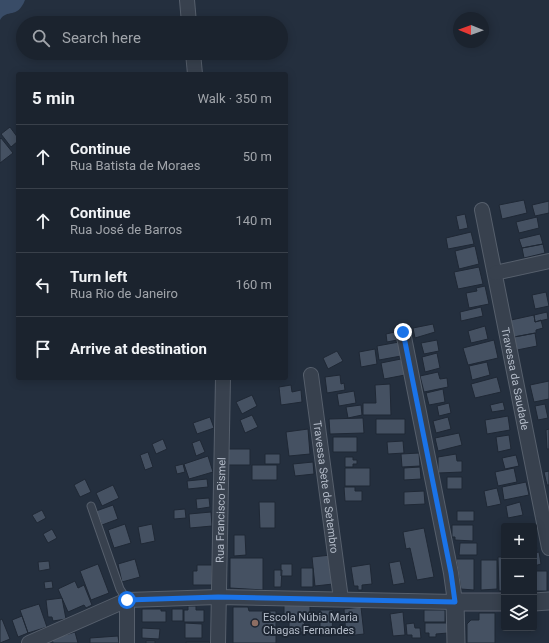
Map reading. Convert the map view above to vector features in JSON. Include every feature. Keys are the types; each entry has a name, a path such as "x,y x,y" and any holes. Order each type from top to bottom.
{"street":[{"path":"187,0 188,16"},
{"path":"194,60 195,72"},
{"name":"Travessa da Saudade","path":"482,210 549,548"},
{"path":"495,273 549,261"},
{"path":"403,332 451,573 455,602 456,643"},
{"name":"Travessa Sete de Setembro","path":"312,375 341,599"},
{"name":"Rua Francisco Pismel","path":"218,643 223,380"},
{"path":"29,643 44,640 127,600 218,597 501,602"},
{"path":"127,600 127,643"},
{"path":"537,602 549,602"}],"lane":[{"path":"91,506 120,590 127,600"}],"water":[{"path":"0,0 25,0 19,10 6,15 0,20"}],"building":[{"path":"10,127 16,135 16,143 11,147 1,134"},
{"path":"1,138 13,153 0,163 0,139"},
{"path":"524,200 527,213 502,219 499,205"},
{"path":"549,201 549,213 535,216 532,205"},
{"path":"465,214 468,228 459,230 456,216"},
{"path":"537,217 539,228 519,233 516,222"},
{"path":"471,232 474,244 448,249 446,238"},
{"path":"540,234 543,244 522,248 519,239"},
{"path":"543,244 545,253 524,258 522,248"},
{"path":"475,246 479,264 459,269 455,251"},
{"path":"479,267 483,284 458,289 454,272"},
{"path":"485,286 489,304 469,308 466,293 477,291 476,288"},
{"path":"546,292 549,306 535,309 532,295"},
{"path":"481,307 483,316 461,321 460,312"},
{"path":"547,312 548,319 535,322 534,315"},
{"path":"534,315 535,322 541,320 543,328 536,330 536,333 514,337 511,320"},
{"path":"433,324 435,332 415,338 413,328"},
{"path":"485,326 488,339 471,343 468,331"},
{"path":"395,332 397,340 387,342 386,334"},
{"path":"535,333 537,346 517,350 514,337"},
{"path":"437,340 439,351 424,354 421,343"},
{"path":"494,340 498,358 468,365 463,348"},
{"path":"399,342 401,356 379,360 377,346"},
{"path":"375,349 377,364 361,367 359,352"},
{"path":"337,351 343,361 328,369 323,358"},
{"path":"437,353 440,368 425,372 422,357"},
{"path":"401,359 405,375 384,379 381,363"},
{"path":"487,362 490,375 472,380 469,366"},
{"path":"438,372 440,379 447,378 448,387 424,392 420,376"},
{"path":"340,375 341,384 344,383 345,390 327,393 325,377"},
{"path":"497,377 501,392 475,398 471,384"},
{"path":"549,381 549,399 534,402 530,385"},
{"path":"390,384 391,415 363,415 363,403 376,403 375,385"},
{"path":"291,385 292,392 301,390 302,402 281,405 279,387"},
{"path":"443,389 445,402 429,405 426,393"},
{"path":"354,391 356,403 339,406 337,394"},
{"path":"252,395 257,406 242,414 236,402"},
{"path":"503,402 505,410 492,412 490,405"},
{"path":"449,403 451,413 439,416 437,406"},
{"path":"545,404 548,418 538,420 535,406"},
{"path":"361,405 362,415 348,418 346,407"},
{"path":"252,415 258,427 245,433 240,420"},
{"path":"508,416 510,430 487,434 485,420"},
{"path":"210,417 214,428 197,434 193,423"},
{"path":"448,417 451,429 436,433 433,421"},
{"path":"363,418 364,433 330,434 329,419"},
{"path":"376,419 405,419 405,434 376,434"},
{"path":"308,429 310,454 289,456 286,432"},
{"path":"549,429 549,449 547,449 546,430"},
{"path":"459,433 462,445 438,451 435,438"},
{"path":"509,435 511,449 498,452 496,437"},
{"path":"333,437 357,437 357,452 333,452"},
{"path":"163,439 167,449 156,454 152,444"},
{"path":"200,440 205,452 196,456 192,443"},
{"path":"403,441 404,453 388,454 387,442"},
{"path":"228,449 250,449 250,465 228,465"},
{"path":"148,452 153,467 145,470 140,455"},
{"path":"419,453 420,466 402,467 401,454"},
{"path":"265,454 280,454 280,464 265,464"},
{"path":"456,454 457,461 462,461 462,472 438,473 438,457"},
{"path":"516,455 519,466 505,469 502,458"},
{"path":"208,456 213,472 189,479 184,464"},
{"path":"345,457 353,457 353,460 357,460 357,464 353,464 353,467 345,467"},
{"path":"313,462 314,474 295,476 293,464"},
{"path":"183,464 185,472 177,474 175,466"},
{"path":"252,465 277,465 277,480 252,480"},
{"path":"420,467 421,479 404,480 404,468"},
{"path":"345,468 370,468 370,486 345,486"},
{"path":"514,468 517,482 498,486 495,472"},
{"path":"549,471 549,485 547,485 544,472"},
{"path":"447,477 462,477 462,489 447,489"},
{"path":"85,479 91,492 80,497 74,485"},
{"path":"207,479 208,487 188,489 187,481"},
{"path":"526,482 529,495 504,500 502,487"},
{"path":"113,485 119,498 102,506 96,493"},
{"path":"344,487 355,487 355,491 362,491 362,501 345,501"},
{"path":"497,488 501,504 487,507 484,491"},
{"path":"424,491 425,504 404,505 404,492"},
{"path":"209,498 210,507 197,509 196,499"},
{"path":"259,502 275,502 275,528 260,528"},
{"path":"520,502 523,515 508,518 506,506"},
{"path":"113,505 118,519 102,525 96,511"},
{"path":"185,509 186,518 174,519 174,510"},
{"path":"42,510 46,518 37,523 32,515"},
{"path":"457,511 474,511 474,521 457,521"},
{"path":"211,512 212,526 190,528 189,514"},
{"path":"125,524 131,543 114,548 108,530"},
{"path":"152,524 155,541 141,544 138,527"},
{"path":"452,525 473,525 473,541 455,540 455,537 452,537"},
{"path":"424,528 434,577 417,580 410,548 406,549 403,532"},
{"path":"52,529 57,538 48,543 43,534"},
{"path":"234,535 245,535 246,555 234,556"},
{"path":"460,543 477,543 477,555 459,555"},
{"path":"537,552 539,552 541,564 537,565 537,559"},
{"path":"331,555 333,584 315,586 312,557"},
{"path":"498,557 501,557 501,591 499,591"},
{"path":"230,558 263,558 263,590 230,588"},
{"path":"135,559 140,577 122,582 118,564"},
{"path":"456,559 474,559 474,590 461,589"},
{"path":"481,560 497,560 497,589 481,590"},
{"path":"49,561 50,569 39,571 38,562"},
{"path":"400,561 405,583 393,585 389,563"},
{"path":"98,564 109,593 91,600 80,571"},
{"path":"281,564 292,564 292,576 281,576"},
{"path":"370,564 372,584 362,585 362,590 358,590 358,586 354,586 351,567"},
{"path":"197,565 212,565 212,585 193,585 193,571 197,571"},
{"path":"301,568 313,568 313,587 301,587"},
{"path":"274,570 282,570 281,587 274,587"},
{"path":"537,571 547,571 547,591 537,591"},
{"path":"52,581 53,588 45,589 44,582"},
{"path":"75,581 78,588 84,585 92,605 86,608 84,605 68,612 58,589"},
{"path":"62,598 66,619 53,621 52,617 48,617 46,600"},
{"path":"39,604 47,627 28,633 20,610"},
{"path":"284,605 310,605 310,618 305,618 304,632 289,632 289,618 284,618"},
{"path":"188,606 196,606 196,610 204,610 204,622 184,622 184,610 188,610"},
{"name":"Escola Núbia Maria Chagas Fernandes","path":"233,607 248,607 249,611 276,611 276,643 233,643"},
{"path":"361,607 364,634 346,636 344,609"},
{"path":"142,609 161,609 161,611 166,611 166,622 142,622"},
{"path":"172,609 183,609 183,621 172,621"},
{"path":"320,610 333,610 332,636 320,636"},
{"path":"424,610 445,610 445,622 424,622"},
{"path":"403,612 405,635 393,636 390,614"},
{"path":"479,613 495,613 495,643 467,643 467,624 471,620 479,620"},
{"path":"22,616 28,633 18,637 12,620"},
{"path":"2,619 10,639 0,643 0,620"},
{"path":"185,623 202,624 202,638 185,638"},
{"path":"414,623 415,628 420,628 421,638 412,638 412,635 407,635 406,624"},
{"path":"425,623 448,623 448,633 436,634 436,637 429,637 429,633 425,633"},
{"path":"142,628 160,629 159,639 142,638"},
{"path":"75,632 78,643 53,643 52,639"},
{"path":"118,636 119,643 90,643 90,638"},
{"path":"146,641 155,641 155,643 146,643"},
{"path":"210,642 210,643 186,643"}],"place":[{"name":"Escola Núbia Maria Chagas Fernandes","path":"255,623"}],"route":[{"path":"127,600 218,597 455,602 451,573 403,332"}]}
